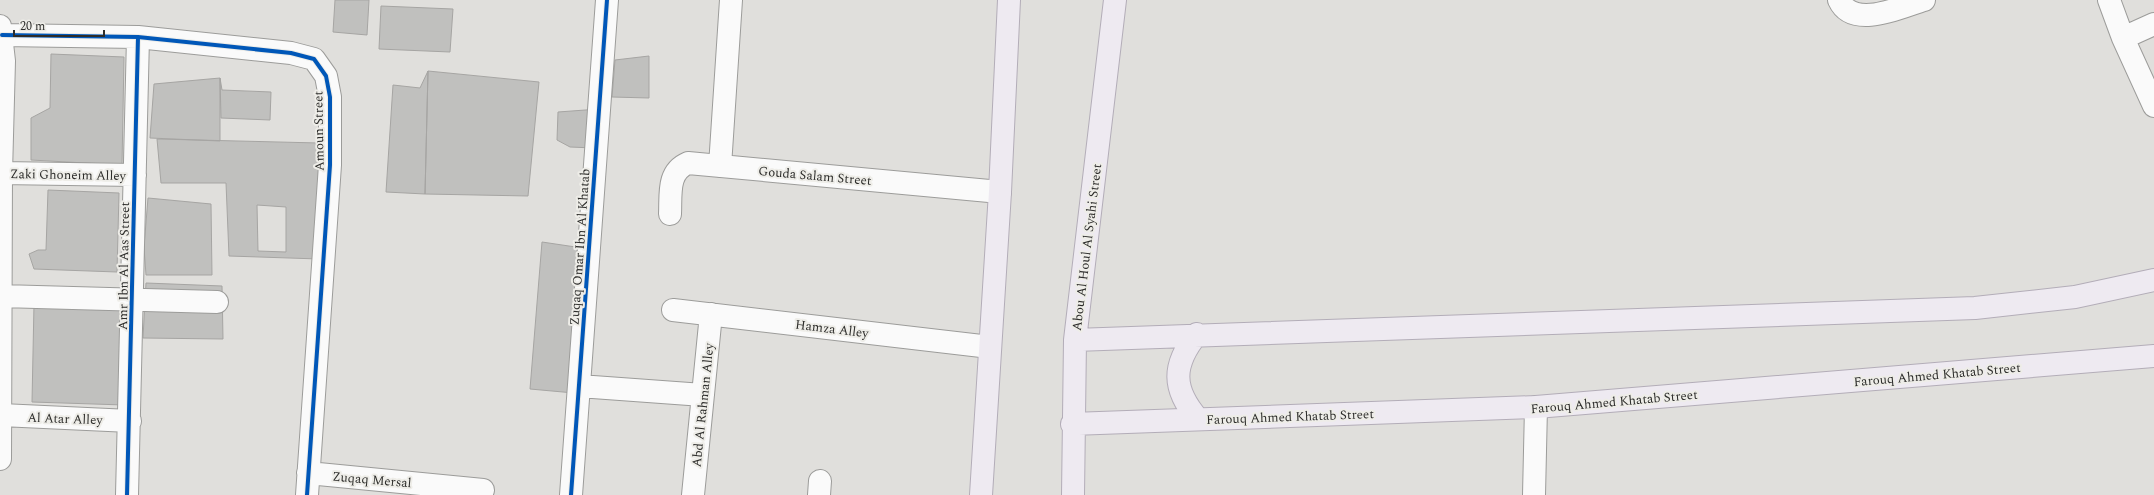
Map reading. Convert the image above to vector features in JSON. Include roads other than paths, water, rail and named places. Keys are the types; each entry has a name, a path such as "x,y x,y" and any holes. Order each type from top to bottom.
{"main road":[{"path":"981,495 1000,192 1009,0"},
{"name":"Abou Al Houl Al Syahi Street","path":"1072,495 1072,424 1075,340 1115,0"},
{"path":"1075,340 1197,334 1975,308 2075,297 2154,280"},
{"path":"1197,334 1185,349 1178,368 1179,386 1186,405 1198,419"},
{"name":"Farouq Ahmed Khatab Street","path":"1072,424 1536,407 2154,356"}],"street":[{"name":"Zuqaq Omar Ibn Al Khatab","path":"571,495 607,0"},
{"path":"720,166 731,0"},
{"path":"1845,6 1866,16 1924,0"},
{"path":"2109,0 2123,38 2154,106"},
{"path":"2123,38 2154,24"},
{"path":"0,459 1,123 4,54 1,31"},
{"name":"Amoun Street","path":"1,31 138,37 291,54 314,59 326,76 331,111 330,165 307,495"},
{"name":"Amr Ibn Al Aas Street","path":"127,495 130,421 138,37"},
{"name":"Gouda Salam Street","path":"670,214 674,173 680,167 688,163 1000,192"},
{"name":"Zaki Ghoneim Alley","path":"1,173 134,175"},
{"path":"1,296 217,302"},
{"name":"Hamza Alley","path":"673,310 990,347"},
{"name":"Abd Al Rahman Alley","path":"693,495 712,314"},
{"path":"579,386 703,395"},
{"path":"1534,495 1536,407"},
{"name":"Al Atar Alley","path":"1,415 130,421"},
{"name":"Zuqaq Mersal","path":"308,473 483,490"}]}
